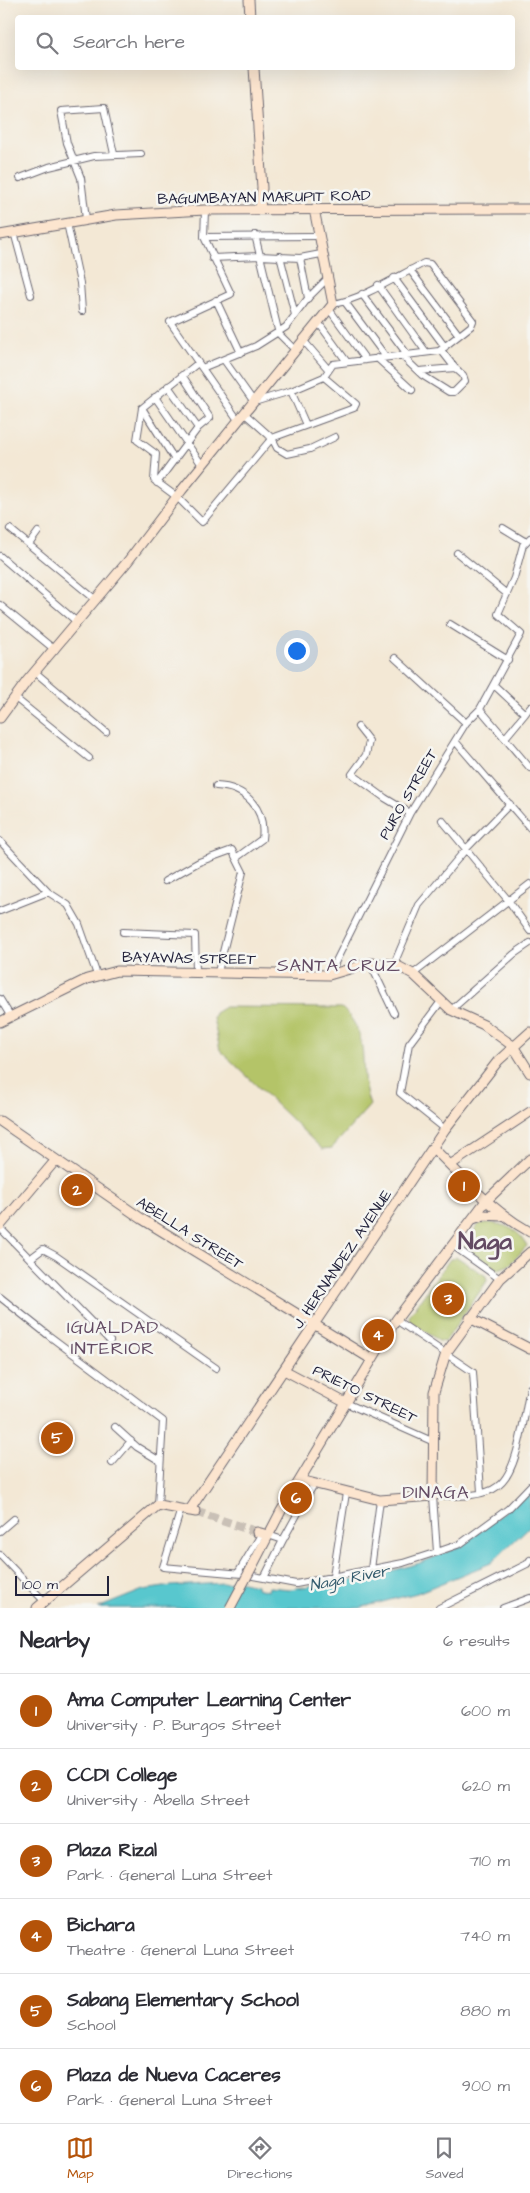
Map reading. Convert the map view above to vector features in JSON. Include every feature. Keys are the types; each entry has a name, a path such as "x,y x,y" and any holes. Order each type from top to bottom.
{"street":[{"path":"249,0 250,15"},
{"path":"254,70 262,188 260,209"},
{"path":"86,219 81,178 67,143 61,111 104,108 114,154"},
{"path":"20,178 74,160 114,154 141,154"},
{"path":"314,209 321,254 328,278 331,306 366,360"},
{"name":"BAGUMBAYAN MARUPIT ROAD","path":"0,235 86,219 205,210 530,209"},
{"path":"205,210 204,237 212,258 231,294 170,322 200,365 241,416 272,438 277,448 287,454 310,450 335,438"},
{"path":"68,223 80,282 82,311"},
{"path":"14,232 31,295"},
{"path":"204,237 255,235 318,236"},
{"path":"255,235 278,332 295,350"},
{"path":"212,258 280,256 300,258 321,254"},
{"path":"280,256 295,315"},
{"path":"300,258 308,298"},
{"path":"0,718 14,697 96,600 241,416 331,306 345,302 424,263 430,264 473,321 443,349 333,364 328,369 324,378 291,391 254,402"},
{"path":"410,270 459,335"},
{"path":"324,378 356,404 354,408 272,438 202,522 177,497 157,483 153,476 156,454 137,440 142,408 182,375 200,365 224,360 241,353 286,327 308,298 328,278"},
{"path":"362,294 404,355 419,372 450,392 454,392 465,381 463,375 455,368 394,278"},
{"path":"378,285 426,352"},
{"path":"216,300 241,353"},
{"path":"345,302 386,357"},
{"path":"318,322 347,362"},
{"path":"304,340 328,369"},
{"path":"377,358 412,390"},
{"path":"224,360 254,402"},
{"path":"419,372 455,368"},
{"path":"157,483 188,445 198,428 210,418 182,375"},
{"path":"168,386 198,428"},
{"path":"291,391 306,426"},
{"path":"155,397 202,465"},
{"path":"142,408 175,460"},
{"path":"456,553 507,594 528,540 503,528"},
{"path":"10,529 96,600"},
{"path":"30,544 38,532"},
{"path":"0,556 77,622"},
{"name":"PURO STREET","path":"329,975 410,813 466,723 480,709 521,634 498,614 507,594"},
{"path":"0,605 55,650"},
{"path":"450,624 508,660"},
{"path":"396,658 466,723"},
{"path":"35,672 106,732"},
{"path":"494,685 525,714"},
{"path":"14,697 89,758"},
{"path":"505,738 530,707"},
{"path":"480,709 530,768"},
{"path":"358,727 369,740 366,755 352,774 385,798 410,813"},
{"path":"455,741 530,828"},
{"path":"216,786 241,791 250,799 264,829 262,839 236,858"},
{"path":"510,804 466,849 419,904 394,964 413,974 451,1010 484,1025 513,1046 530,1073"},
{"path":"442,820 508,900 530,931"},
{"path":"0,841 48,892 68,905 79,924 97,976"},
{"path":"165,881 199,862 232,850 242,872 218,972"},
{"path":"413,974 530,884"},
{"path":"0,911 48,892"},
{"path":"123,932 195,935 196,972"},
{"path":"451,1010 514,954 530,943"},
{"path":"370,963 394,1013"},
{"name":"BAYAWAS STREET","path":"0,1022 97,976 117,971 329,975 370,963 394,964"},
{"path":"0,999 11,1017"},
{"path":"442,1000 409,1044 400,1092 445,1129"},
{"name":"J. HERNANDEZ AVENUE","path":"189,1511 445,1129 498,1061 530,1032"},
{"path":"450,1165 530,1112"},
{"name":"ABELLA STREET","path":"0,1121 55,1161 142,1219 371,1359"},
{"path":"433,1148 485,1202 507,1219 530,1232"},
{"path":"238,1573 262,1533 300,1480 396,1320 485,1202 530,1159"},
{"path":"55,1161 0,1227 110,1341"},
{"path":"471,1221 490,1214 507,1219"},
{"path":"452,1245 500,1279"},
{"path":"31,1258 43,1249 216,1368"},
{"path":"437,1552 433,1496 434,1392 446,1353 500,1279 530,1252"},
{"path":"0,1297 48,1336 163,1421 158,1505 37,1608"},
{"path":"470,1318 530,1349"},
{"path":"396,1320 472,1372 482,1492"},
{"name":"PRIETO STREET","path":"284,1370 346,1403 434,1442"},
{"path":"300,1480 380,1500 482,1492 497,1488 507,1477 513,1465 530,1388"},
{"path":"115,1427 131,1441 160,1461"},
{"path":"112,1464 131,1441"},
{"path":"264,1578 314,1484"},
{"path":"158,1505 189,1511 163,1567 238,1573 296,1584 403,1563 460,1544 508,1509 530,1486"},
{"path":"333,1576 346,1493"},
{"path":"371,1570 380,1500"},
{"path":"0,1532 14,1519"},
{"path":"262,1533 283,1540"},
{"path":"230,1608 253,1565 262,1533"},
{"path":"0,1554 46,1602"},
{"path":"439,1608 454,1605 530,1560"},
{"path":"503,1608 530,1598"}],"green space":[{"path":"225,1007 342,1008 352,1019 361,1043 364,1079 370,1105 332,1148 322,1149 220,1050 213,1018 215,1013"},
{"path":"479,1224 501,1225 516,1232 527,1246 509,1265 497,1270 468,1250 464,1245"},
{"path":"457,1257 486,1276 487,1281 445,1342 439,1341 410,1321 409,1316 450,1259"},
{"path":"299,1485 305,1488 293,1512 286,1508"}],"water":[{"path":"530,1490 530,1526 491,1563 417,1593 359,1608 98,1608 143,1590 171,1586 238,1581 256,1585 256,1588 268,1591 269,1587 290,1589 369,1577 420,1563 462,1546"}],"tunnel":[{"path":"196,1512 257,1532"}],"place":[{"name":"Ama Computer Learning Center","path":"464,1186"},
{"name":"CCDI College","path":"77,1190"},
{"name":"Plaza Rizal","path":"448,1299"},
{"name":"Bichara","path":"378,1335"},
{"name":"Sabang Elementary School","path":"57,1438"},
{"name":"Plaza de Nueva Caceres","path":"296,1498"}],"district":[{"name":"SANTA CRUZ","path":"339,965"},
{"name":"Naga","path":"485,1240"},
{"name":"IGUALDAD INTERIOR","path":"113,1337"},
{"name":"DINAGA","path":"436,1492"}],"water label":[{"name":"Naga River","path":"349,1577"}]}
